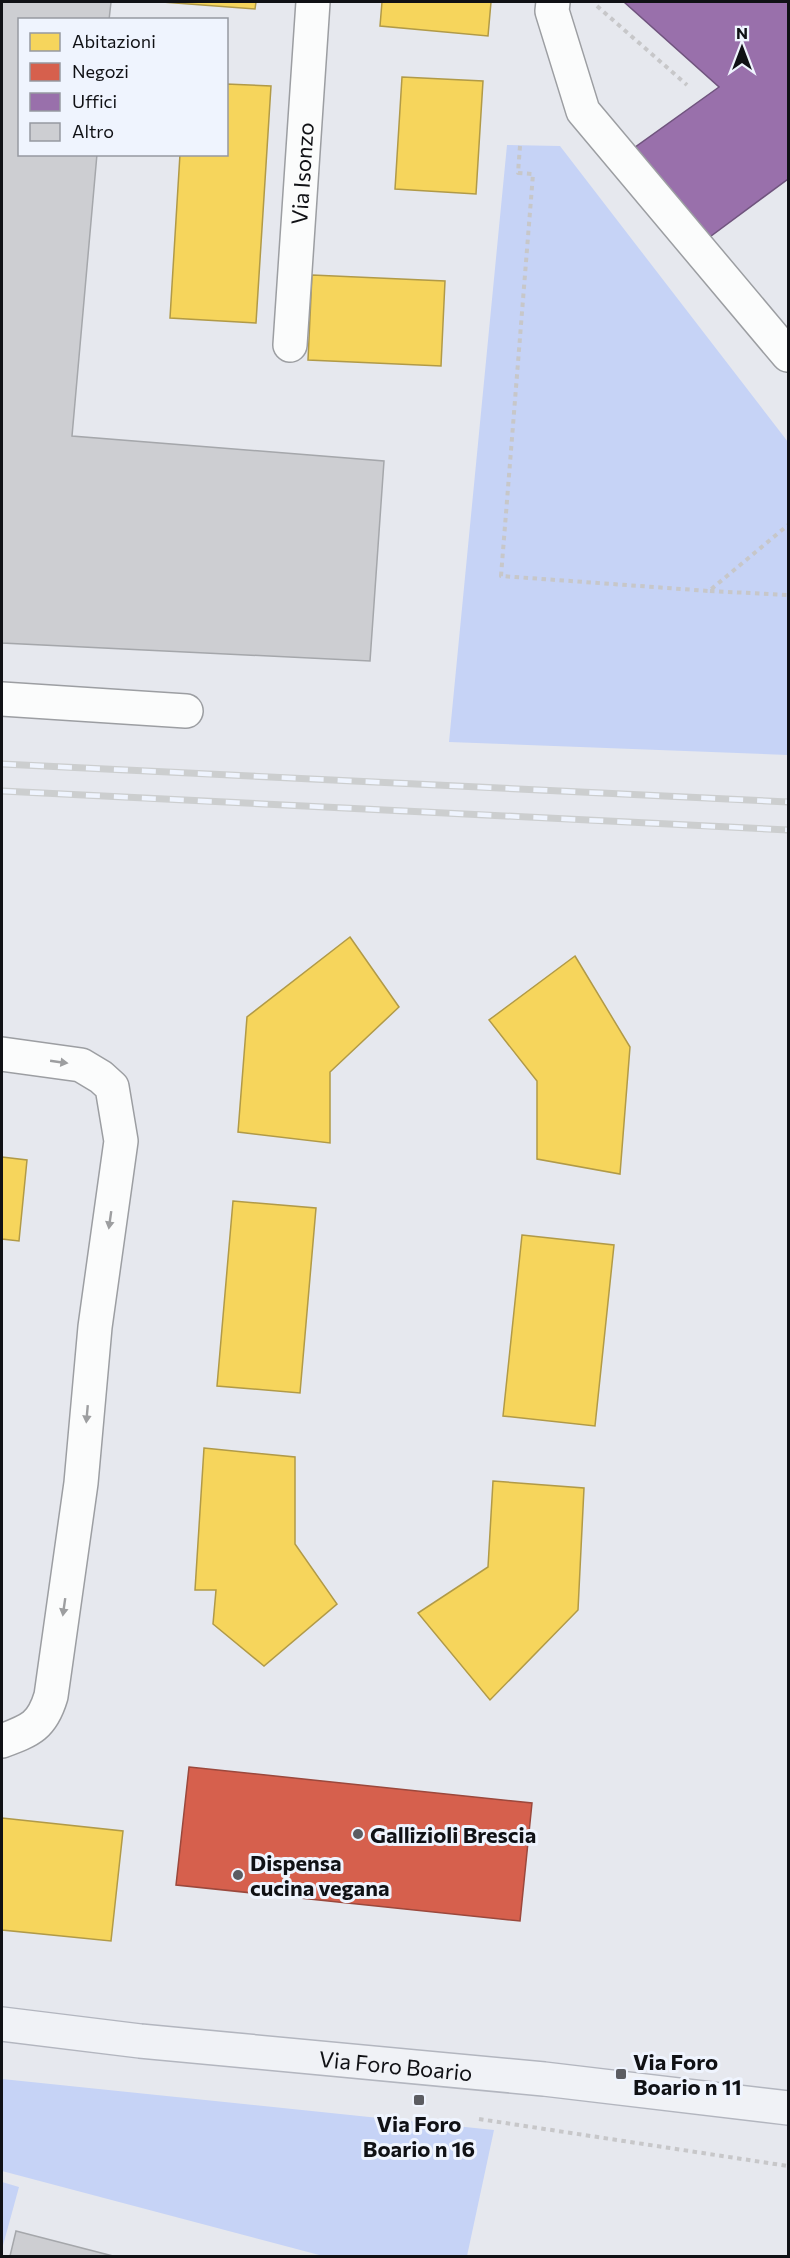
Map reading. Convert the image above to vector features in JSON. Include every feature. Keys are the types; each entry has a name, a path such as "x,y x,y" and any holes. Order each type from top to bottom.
{"main road":[{"name":"Via Foro Boario","path":"2,2024 140,2041 544,2079 789,2108"}],"street":[{"name":"Via Isonzo","path":"290,345 313,2"},
{"path":"553,2 552,11 583,111 789,355"},
{"path":"2,699 186,711"},
{"path":"2,1054 81,1065 101,1077 112,1087 121,1141 95,1327 81,1483 51,1696 44,1718 23,1733 2,1741"}],"path":[{"path":"592,2 687,85"},
{"path":"520,146 518,173 533,174 501,576 789,595"},
{"path":"709,591 789,525"}],"shaded area":[{"path":"507,145 560,146 788,442 788,755 449,742"},
{"path":"2,2079 494,2130 467,2256 323,2256 2,2171"},
{"path":"2,2182 19,2187 2,2249"}],"building: Abitazioni":[{"path":"162,2 256,2 255,9"},
{"path":"382,2 491,2 488,36 380,26"},
{"path":"402,77 483,81 476,194 395,189"},
{"path":"228,84 271,86 256,323 170,318 180,156 228,156"},
{"path":"312,275 445,281 441,366 308,360"},
{"path":"350,937 399,1007 330,1072 330,1143 238,1132 247,1017"},
{"path":"575,956 630,1047 620,1174 537,1159 537,1081 489,1020"},
{"path":"2,1157 27,1160 19,1241 2,1239"},
{"path":"233,1201 316,1208 300,1393 217,1386"},
{"path":"522,1235 614,1245 595,1426 503,1416"},
{"path":"204,1448 295,1457 295,1544 337,1604 264,1666 213,1624 216,1590 195,1590"},
{"path":"493,1481 584,1488 578,1610 490,1700 418,1613 488,1567"},
{"path":"2,1818 123,1831 111,1941 2,1930"}],"building: Negozi":[{"path":"189,1767 532,1803 520,1921 176,1885"}],"building: Uffici":[{"path":"624,2 788,2 788,179 707,239 634,148 719,87"}],"building: Altro":[{"path":"2,2 111,2 109,18 18,18 18,156 97,156 72,436 384,461 370,661 2,643"},
{"path":"16,2231 113,2256 10,2256"}],"railway":[{"path":"2,764 788,802"},
{"path":"2,791 788,830"}],"place":[{"name":"Gallizioli Brescia","path":"358,1834"},
{"name":"Dispensa cucina vegana","path":"238,1875"},
{"name":"Via Foro Boario n 11","path":"621,2074"},
{"name":"Via Foro Boario n 16","path":"419,2100"}]}
